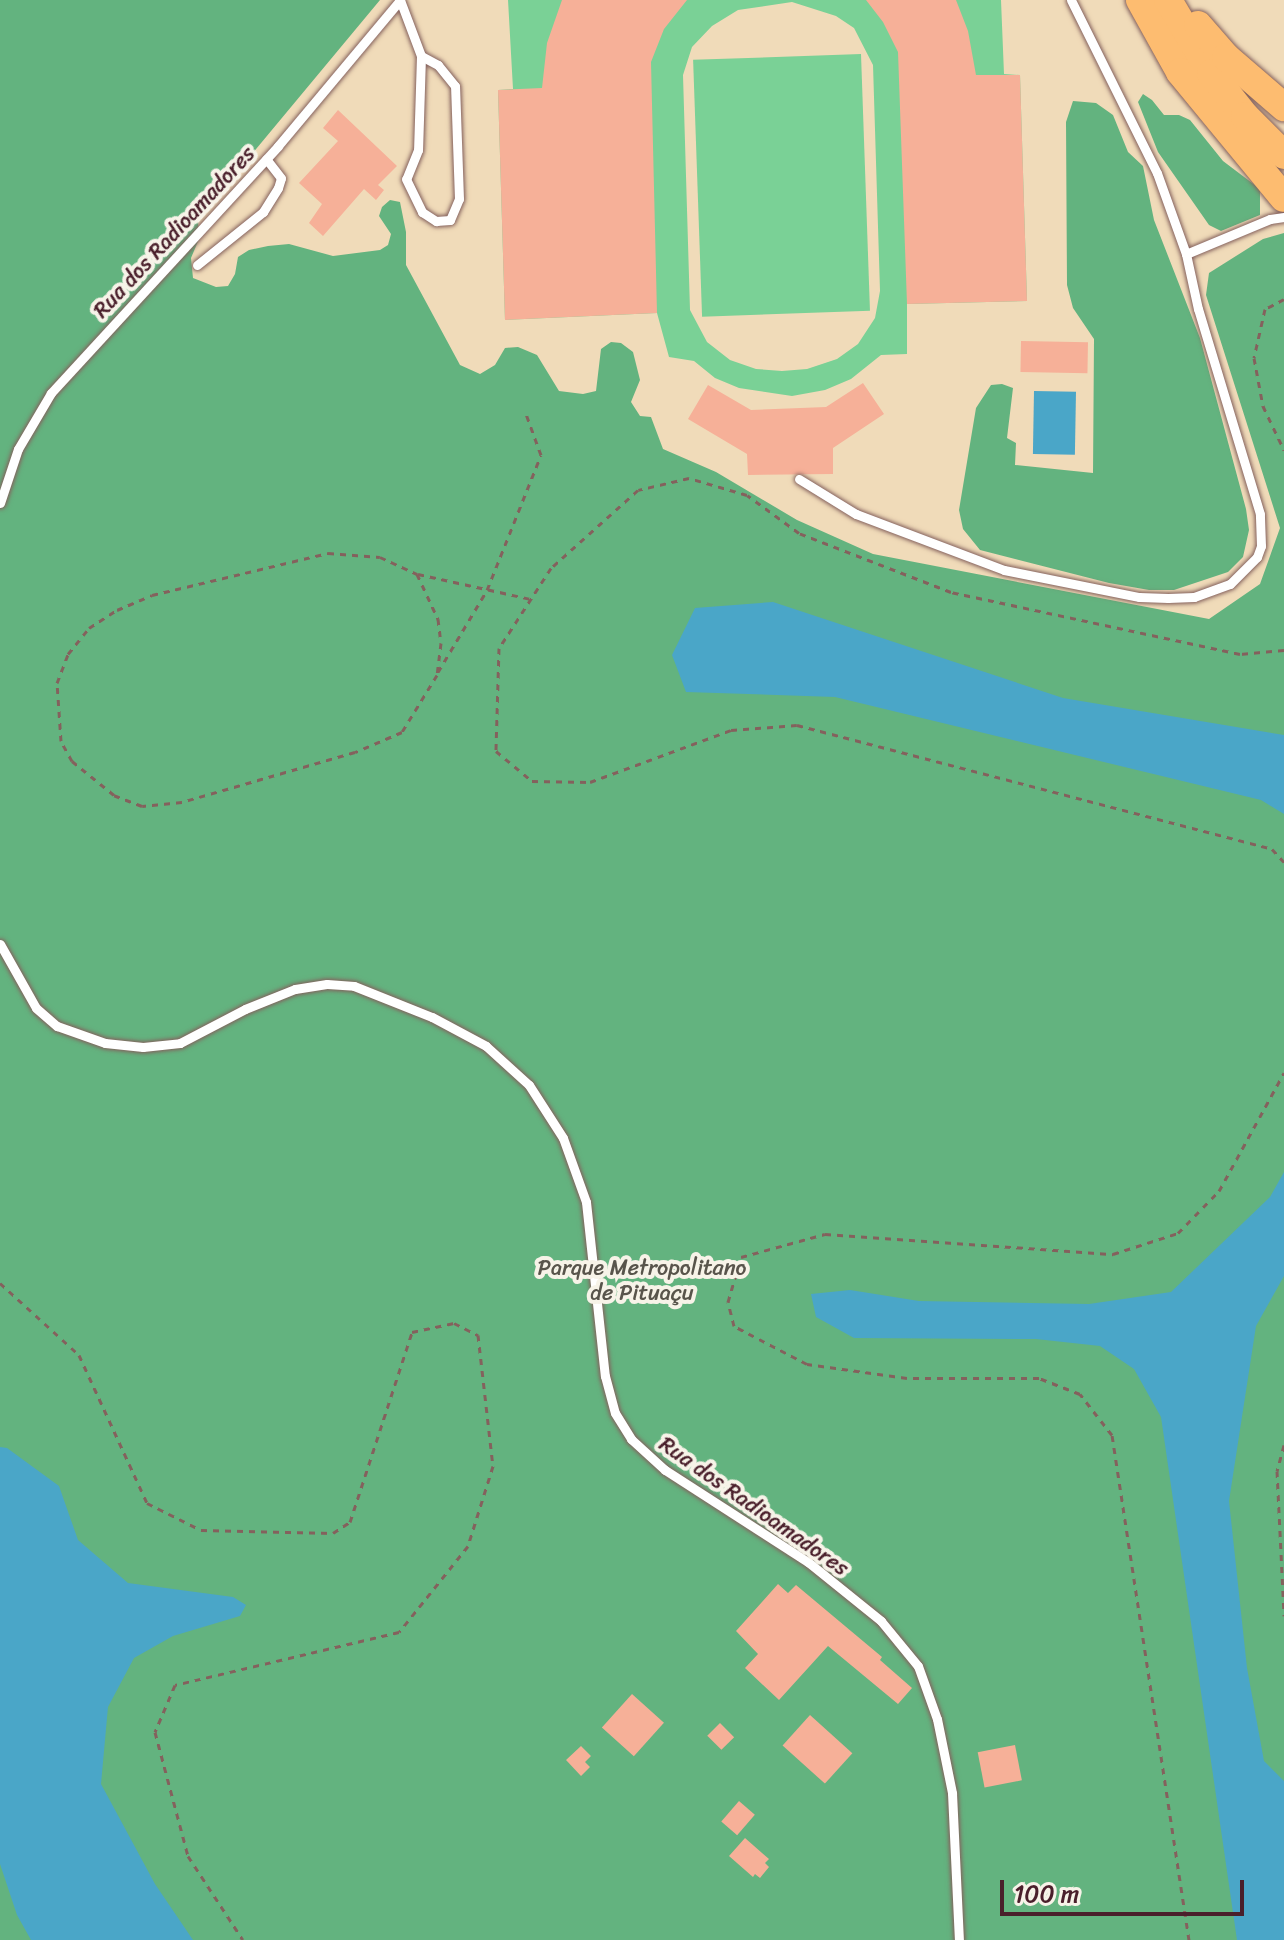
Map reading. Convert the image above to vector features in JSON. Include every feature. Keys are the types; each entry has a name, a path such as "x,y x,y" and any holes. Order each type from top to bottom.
{"main road":[{"path":"1140,0 1180,72 1274,203"},
{"path":"1168,0 1211,73 1245,116 1284,155"},
{"path":"1176,0 1226,57 1284,107"}],"lane":[{"path":"400,0 421,56 418,150 406,179 422,212 436,221 450,220 459,199 455,86 438,65 421,56"},
{"name":"Rua dos Radioamadores","path":"0,503 18,449 51,393 266,159 400,0"},
{"path":"799,479 856,514 1004,570 1153,598 1194,597 1230,584 1257,557 1261,546 1260,514 1198,309 1186,254 1157,173 1071,0"},
{"path":"197,265 263,212 281,178 266,159"},
{"path":"1186,254 1274,203 1284,217"},
{"name":"Rua dos Radioamadores","path":"0,944 36,1008 57,1026 105,1043 143,1047 180,1043 245,1009 295,989 327,984 354,986 432,1017 486,1046 529,1085 563,1138 586,1202 605,1376 615,1413 631,1439 665,1470 808,1562 881,1621 918,1666 937,1719 952,1793 959,1940"}],"path":[{"path":"1284,299 1265,309 1254,358 1263,406 1284,450"},
{"path":"525,411 541,455 487,590 402,732 384,742 182,802 142,806 114,795 72,761 61,741 57,683 68,654 89,628 117,610 152,595 328,553 380,557 417,574 487,590 531,599"},
{"path":"1284,650 1240,654 951,592 799,533 747,495 689,478 638,490 551,568 499,648 496,751 532,781 590,782 731,730 797,725 1272,849 1284,862"},
{"path":"417,574 438,619 441,643 437,675"},
{"path":"1189,1940 1112,1435 1080,1394 1039,1378 907,1378 807,1364 734,1326 728,1302 741,1257 825,1234 1113,1254 1178,1233 1219,1191 1284,1073"},
{"path":"0,1283 79,1355 147,1503 201,1530 333,1533 350,1522 412,1332 454,1323 478,1335 493,1466 468,1546 399,1632 175,1685 155,1732 188,1856 243,1940"},
{"path":"1284,1445 1277,1471 1284,1616"}],"green space":[{"name":"Parque Metropolitano de Pituaçu","path":"0,0 380,0 198,219 199,239 191,258 193,278 216,287 228,286 235,274 238,257 249,250 268,246 289,244 333,256 380,250 388,245 391,234 379,216 382,207 390,200 400,202 406,232 406,265 460,365 480,374 495,365 505,348 518,347 537,355 559,391 583,394 596,391 601,349 611,342 621,343 633,352 640,380 631,402 640,416 651,417 663,449 716,472 797,520 873,554 1209,619 1260,584 1280,528 1206,295 1209,273 1263,239 1284,233 1284,1940 0,1940"},
{"path":"508,0 1001,0 1004,74 1020,75 1027,301 907,304 907,354 881,355 851,379 825,390 792,396 739,388 715,378 694,361 669,357 657,313 505,320 498,90 513,89","holes":["792,2 836,16 854,28 873,65 880,291 875,318 858,344 837,359 807,369 756,369 730,360 707,342 690,310 683,75 692,47 712,26 738,10"]},
{"path":"861,54 870,311 702,317 693,60"},
{"path":"1143,94 1164,115 1179,115 1190,120 1223,161 1260,189 1260,215 1221,231 1209,225 1158,152 1138,102"},
{"path":"1073,101 1096,103 1113,115 1128,152 1143,166 1154,220 1200,338 1246,509 1249,530 1243,557 1228,572 1174,590 1149,590 1109,583 980,550 963,529 959,510 976,408 991,385 1002,384 1013,388 1007,438 1016,443 1015,465 1093,473 1094,339 1073,308 1067,285 1066,122"}],"water":[{"path":"1034,391 1076,392 1075,455 1033,454"},
{"path":"773,602 1063,698 1284,735 1284,814 1261,800 835,697 686,692 672,655 695,608"},
{"path":"1284,1172 1284,1276 1256,1326 1229,1501 1247,1668 1264,1761 1284,1781 1284,1940 1237,1940 1161,1417 1134,1369 1100,1346 1036,1339 854,1338 816,1317 811,1294 850,1290 919,1301 1089,1304 1171,1292 1270,1197"},
{"path":"0,1447 7,1448 59,1486 78,1540 128,1583 233,1597 246,1605 240,1616 173,1636 134,1658 108,1707 101,1784 155,1884 193,1940 31,1940 17,1915 0,1864"}],"building":[{"path":"562,0 687,0 664,29 651,62 657,313 505,320 498,90 542,88 547,43"},
{"path":"866,0 956,0 968,31 976,75 1020,75 1027,301 907,304 898,52 883,22"},
{"path":"338,110 397,166 378,185 384,190 376,200 364,189 323,236 309,223 322,204 299,183 338,141 323,128"},
{"path":"1021,341 1088,342 1087,373 1020,372"},
{"path":"863,383 884,414 833,448 833,474 748,475 747,454 688,419 708,385 751,410 826,407"},
{"path":"778,1584 788,1593 796,1585 882,1657 880,1660 912,1688 898,1704 828,1646 779,1700 745,1668 758,1654 736,1631"},
{"path":"632,1694 664,1723 634,1756 602,1727"},
{"path":"810,1715 852,1753 825,1784 783,1745"},
{"path":"720,1723 734,1737 721,1750 707,1736"},
{"path":"1015,1745 1022,1780 985,1788 978,1752"},
{"path":"581,1746 591,1756 585,1762 590,1767 581,1776 566,1760"},
{"path":"739,1801 755,1815 737,1835 721,1821"},
{"path":"745,1838 769,1859 765,1863 769,1867 760,1878 755,1874 753,1877 729,1856"}]}
